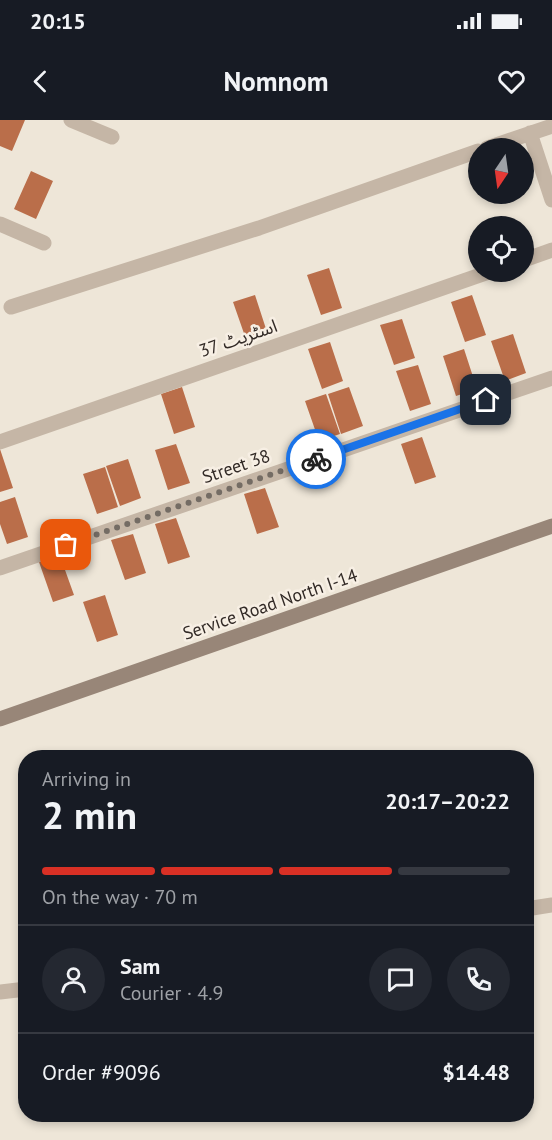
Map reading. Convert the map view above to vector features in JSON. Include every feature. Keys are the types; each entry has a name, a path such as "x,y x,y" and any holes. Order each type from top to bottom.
{"main road":[{"name":"Service Road North I-14","path":"0,719 552,526"}],"street":[{"path":"71,120 112,138"},
{"path":"518,138 552,126"},
{"path":"530,134 552,200"},
{"path":"11,307 259,228 468,155"},
{"path":"0,224 44,243"},
{"path":"534,256 552,250"},
{"name":"اسٹریٹ 37","path":"0,442 468,279"},
{"name":"Street 38","path":"0,568 552,378"},
{"path":"534,908 552,905"},
{"path":"0,992 18,990"}],"building":[{"path":"0,120 25,120 12,151 0,146"},
{"path":"31,171 53,181 36,219 14,209"},
{"path":"329,268 342,308 321,315 307,275"},
{"path":"255,295 268,335 247,342 233,302"},
{"path":"472,295 486,335 465,342 451,302"},
{"path":"402,319 415,358 394,365 380,325"},
{"path":"513,334 526,373 505,381 491,341"},
{"path":"330,342 343,381 322,389 308,349"},
{"path":"464,349 477,389 456,396 443,356"},
{"path":"418,365 431,404 410,411 396,371"},
{"path":"182,387 195,427 174,434 161,394"},
{"path":"349,387 363,426 341,434 328,394"},
{"path":"326,394 340,434 319,441 305,401"},
{"path":"422,437 436,477 415,484 401,444"},
{"path":"176,444 190,483 168,490 155,450"},
{"path":"0,449 13,488 0,492"},
{"path":"128,459 141,498 120,506 106,466"},
{"path":"105,467 118,507 97,514 83,474"},
{"path":"265,488 279,527 257,534 244,494"},
{"path":"15,497 28,537 7,544 0,524 0,502"},
{"path":"176,518 190,557 168,564 155,524"},
{"path":"133,534 146,573 125,580 111,540"},
{"path":"60,556 74,595 53,602 39,562"},
{"path":"105,595 118,635 97,642 83,602"}],"way so far":[{"path":"66,545 316,459"}],"route":[{"path":"316,459 486,400"}]}
